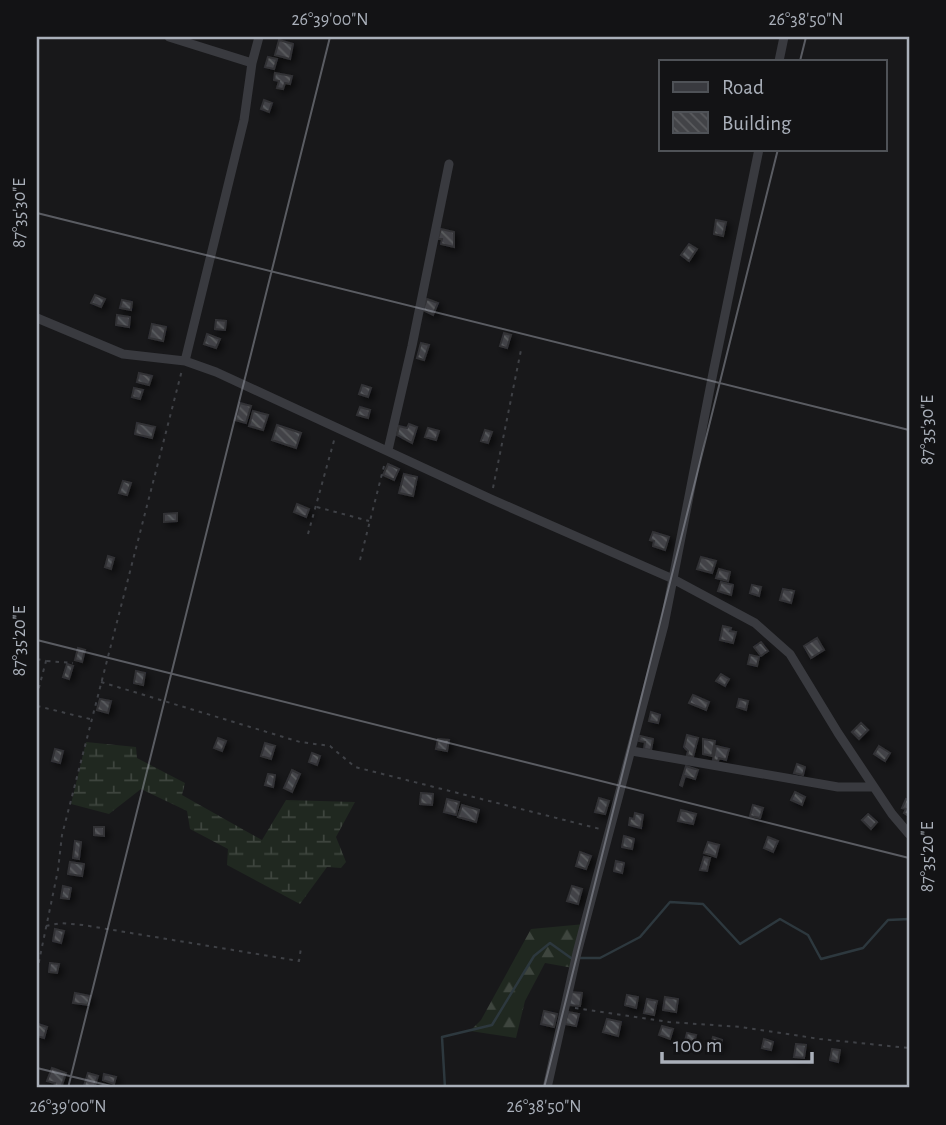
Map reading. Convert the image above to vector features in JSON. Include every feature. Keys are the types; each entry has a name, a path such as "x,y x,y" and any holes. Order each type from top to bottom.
{"street":[{"path":"169,37 252,63"},
{"path":"185,361 244,120 252,63 259,37"},
{"path":"779,60 784,37"},
{"path":"547,1088 564,1007 664,625 760,150"},
{"path":"388,450 449,164"},
{"path":"37,318 123,355 185,361 216,372 491,499 673,579 755,623 790,654 838,733 909,834"},
{"path":"632,751 838,787 874,787"}],"path":[{"path":"491,499 521,350"},
{"path":"37,971 58,870 62,835 79,779 100,682 185,361"},
{"path":"308,534 338,428"},
{"path":"360,560 388,450"},
{"path":"316,507 370,521"},
{"path":"37,659 73,663"},
{"path":"37,695 46,661"},
{"path":"100,682 291,739 330,746 355,767 610,831"},
{"path":"37,706 92,719"},
{"path":"45,926 61,923 83,925 299,961 301,948"},
{"path":"564,1007 669,1022 741,1027 820,1039 909,1048"}],"green space":[{"path":"86,742 136,747 137,758 185,783 182,795 262,840 286,800 355,802 336,837 346,862 341,868 327,867 300,904 227,865 228,849 190,829 187,811 141,789 109,814 71,804"},
{"path":"585,924 573,968 545,963 525,1001 516,1038 470,1031 481,1020 531,929"}],"building":[{"path":"279,40 293,44 290,59 275,55"},
{"path":"268,57 277,59 274,69 265,67"},
{"path":"275,73 292,76 290,84 285,83 283,89 277,88 279,81 274,80"},
{"path":"264,100 272,103 269,112 261,109"},
{"path":"716,220 726,222 723,236 714,234"},
{"path":"441,229 454,232 454,247 441,244 442,239 438,239"},
{"path":"689,244 697,249 689,261 681,255"},
{"path":"95,295 105,299 101,307 91,303"},
{"path":"427,299 438,303 433,315 423,310"},
{"path":"122,300 132,302 131,310 120,308"},
{"path":"117,315 130,317 129,327 116,325"},
{"path":"216,320 226,321 225,330 215,329"},
{"path":"152,324 166,327 163,341 149,338"},
{"path":"504,333 511,335 507,348 500,346"},
{"path":"207,334 220,339 216,348 204,344"},
{"path":"421,343 429,345 424,360 417,358"},
{"path":"139,373 152,376 149,385 137,382"},
{"path":"362,385 371,388 368,397 359,394"},
{"path":"134,388 143,390 140,399 132,397"},
{"path":"240,403 251,406 246,423 235,420"},
{"path":"360,407 370,410 368,418 357,415"},
{"path":"253,411 268,415 263,430 249,426"},
{"path":"137,423 155,427 152,438 135,434"},
{"path":"409,424 417,427 412,443 397,435 399,426 407,428"},
{"path":"277,425 301,433 296,448 272,440"},
{"path":"428,428 439,431 436,440 425,437"},
{"path":"485,430 492,432 488,443 481,441"},
{"path":"388,464 399,469 394,480 383,475"},
{"path":"404,474 417,477 413,496 399,493"},
{"path":"123,481 131,483 127,495 119,493"},
{"path":"297,504 309,509 306,517 294,512"},
{"path":"177,513 177,521 164,522 164,514"},
{"path":"653,532 669,537 665,550 653,546 654,541 650,540"},
{"path":"108,556 114,558 111,569 105,567"},
{"path":"701,557 716,561 712,573 697,569"},
{"path":"719,569 730,572 728,581 716,578"},
{"path":"721,582 733,585 731,595 718,591"},
{"path":"752,585 761,587 759,596 750,593"},
{"path":"783,589 794,591 791,603 780,600"},
{"path":"723,626 736,632 733,643 720,640"},
{"path":"817,638 824,650 811,658 804,646"},
{"path":"761,642 768,651 761,656 754,647"},
{"path":"78,648 85,650 82,662 75,660"},
{"path":"750,655 759,657 757,666 748,664"},
{"path":"67,664 73,666 69,679 63,677"},
{"path":"136,671 145,673 143,685 134,683"},
{"path":"721,674 729,679 725,686 716,681"},
{"path":"693,695 709,702 706,710 689,703"},
{"path":"100,699 111,701 108,713 97,710"},
{"path":"739,699 748,701 746,710 737,707"},
{"path":"651,712 660,715 658,723 649,721"},
{"path":"861,723 868,730 859,739 852,732"},
{"path":"687,735 698,738 693,757 687,755 688,751 684,747"},
{"path":"640,736 653,739 651,750 644,749 645,742 639,741"},
{"path":"218,738 226,741 222,751 214,748"},
{"path":"438,739 449,740 447,751 436,749"},
{"path":"703,739 715,741 712,756 703,754"},
{"path":"265,743 275,746 271,759 261,756"},
{"path":"716,746 729,749 726,760 713,760"},
{"path":"879,746 890,753 885,761 874,754"},
{"path":"55,749 63,751 60,763 52,761"},
{"path":"312,753 320,756 317,765 309,762"},
{"path":"797,764 805,767 803,775 794,773"},
{"path":"686,766 698,770 695,779 685,776 682,786 680,785"},
{"path":"292,770 300,774 292,792 284,788"},
{"path":"268,774 275,775 273,787 265,785"},
{"path":"795,792 805,797 802,805 791,800"},
{"path":"421,793 433,794 432,805 420,804"},
{"path":"599,798 609,801 605,814 595,812"},
{"path":"447,799 459,802 456,815 444,812"},
{"path":"906,799 909,800 909,816 904,813 906,809 902,808"},
{"path":"462,805 479,810 476,822 458,817"},
{"path":"753,805 763,808 760,818 750,816"},
{"path":"681,810 696,814 693,824 678,821"},
{"path":"635,813 643,815 641,828 629,825 630,818 634,819"},
{"path":"868,814 877,822 871,829 862,820"},
{"path":"94,827 104,827 104,836 94,835"},
{"path":"624,836 634,839 632,849 622,847"},
{"path":"768,837 778,841 773,852 764,848"},
{"path":"75,841 81,842 79,859 73,858"},
{"path":"708,842 719,845 716,857 704,853"},
{"path":"580,852 591,856 586,869 576,866"},
{"path":"704,857 710,858 707,871 700,870"},
{"path":"616,861 624,863 622,873 614,871"},
{"path":"70,862 84,864 82,876 68,874"},
{"path":"63,886 71,888 69,899 61,898"},
{"path":"572,886 582,889 578,904 567,901"},
{"path":"55,929 64,931 61,943 53,941"},
{"path":"50,963 59,964 57,973 49,972"},
{"path":"570,992 582,993 580,1006 569,1005"},
{"path":"75,993 90,996 88,1005 73,1003"},
{"path":"627,995 638,997 636,1008 625,1005"},
{"path":"665,997 678,999 676,1012 663,1010"},
{"path":"647,999 657,1001 654,1015 644,1013"},
{"path":"544,1011 557,1014 554,1027 541,1024"},
{"path":"568,1012 579,1014 576,1026 565,1024"},
{"path":"607,1019 621,1022 618,1036 603,1032"},
{"path":"38,1024 47,1027 44,1038 37,1036"},
{"path":"662,1026 673,1029 670,1039 659,1035"},
{"path":"687,1033 696,1035 694,1044 685,1041"},
{"path":"713,1037 722,1040 720,1048 711,1046"},
{"path":"764,1039 773,1042 771,1050 762,1048"},
{"path":"796,1044 806,1045 804,1058 794,1057"},
{"path":"832,1049 840,1050 838,1062 830,1060"},
{"path":"52,1068 66,1073 61,1088 54,1087 55,1083 47,1081"},
{"path":"88,1073 98,1076 94,1088 84,1086"},
{"path":"104,1074 116,1077 114,1084 103,1080"}],"waterway":[{"path":"580,958 600,958 640,937 670,902 703,904 740,944 780,919 808,935 821,959 863,948 888,920 909,919"},
{"path":"445,1088 442,1037 492,1025 534,956 550,943 571,958"}]}
